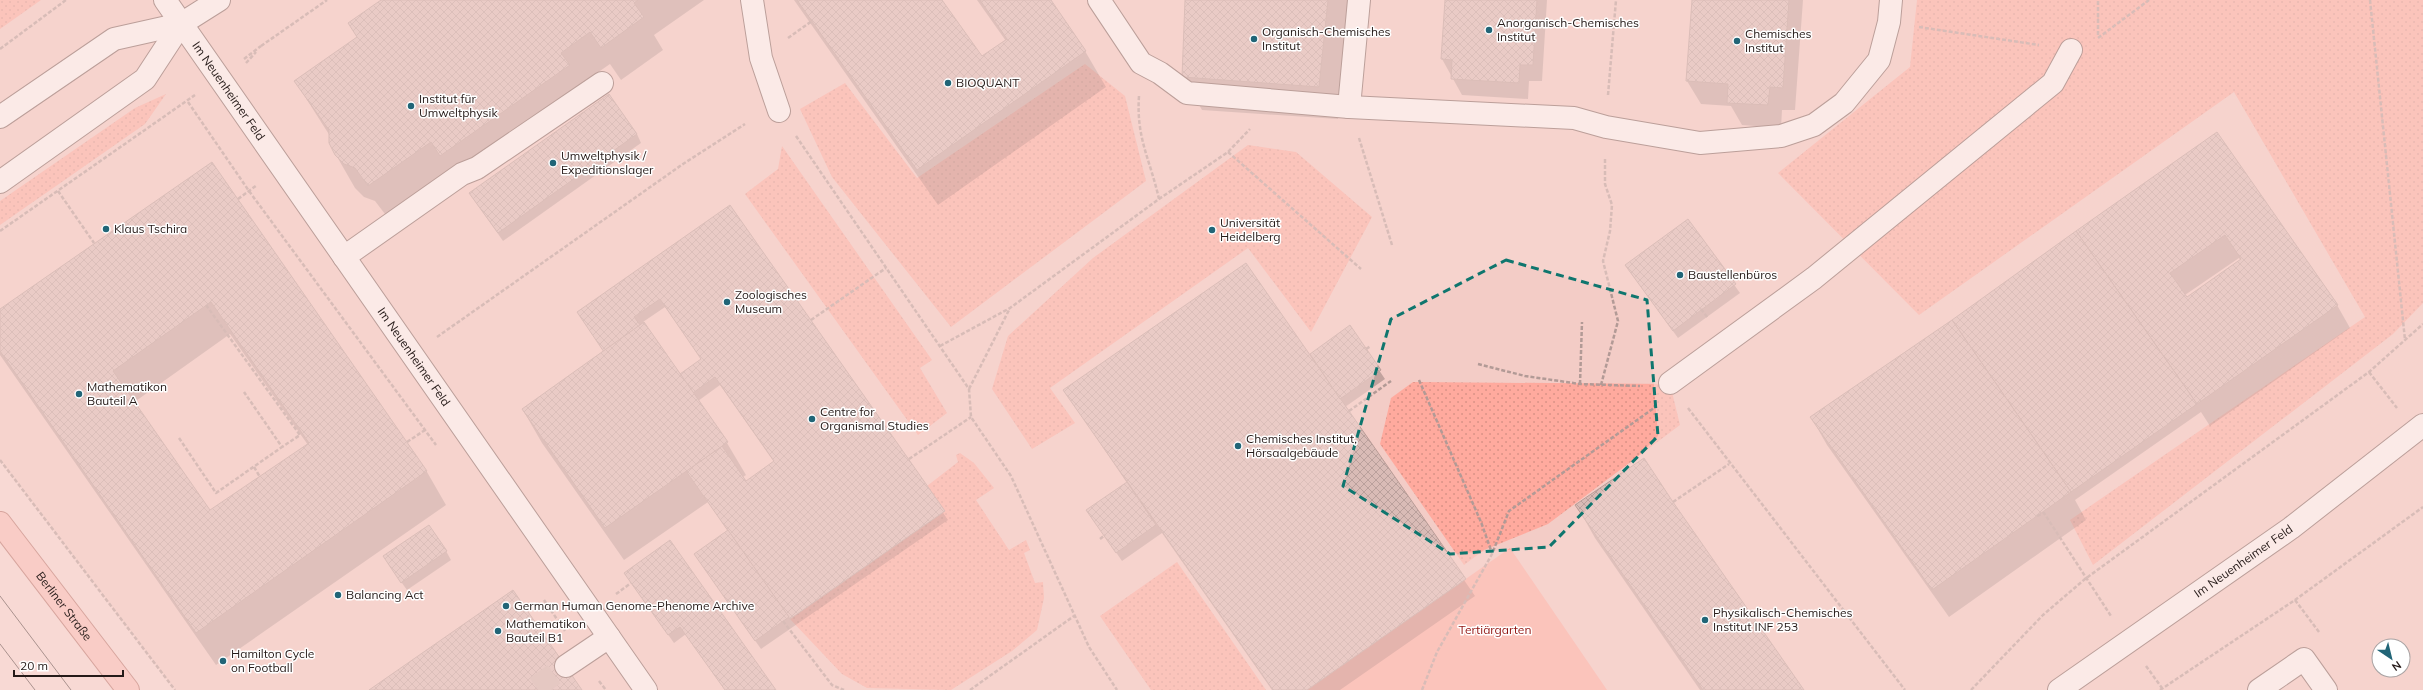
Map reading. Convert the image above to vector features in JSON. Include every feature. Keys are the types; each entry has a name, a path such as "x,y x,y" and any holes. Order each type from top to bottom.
{"main road":[{"name":"Berliner Straße","path":"0,523 128,690"}],"street":[{"name":"Im Neuenheimer Feld","path":"165,0 221,83 646,690"},
{"path":"0,117 114,39 180,24 219,0"},
{"path":"752,0 761,58 778,111"},
{"path":"1099,0 1141,63 1160,73 1187,93 1349,107 1574,118 1606,127 1700,143 1781,136 1814,124 1844,103 1879,60 1889,22 1890,0"},
{"path":"1349,107 1358,0"},
{"path":"0,182 145,79 180,24"},
{"path":"1670,383 1814,278 2053,83 2071,50"},
{"path":"344,257 462,174 477,168 602,83"},
{"name":"Im Neuenheimer Feld","path":"2059,690 2291,528 2423,425"},
{"path":"573,661 609,637"},
{"path":"2259,690 2304,659 2326,690"}],"path":[{"path":"0,49 66,0"},
{"path":"0,231 188,102 199,91 221,83 261,46 327,0"},
{"path":"1601,385 1618,321 1603,261 1610,231 1612,205 1605,184 1606,127 1616,0"},
{"path":"2098,0 2098,38"},
{"path":"1889,22 2071,50 2098,38 2149,0"},
{"path":"2370,0 2406,340"},
{"path":"221,83 261,46"},
{"path":"1141,63 1137,118 1143,148 1154,176 1159,199"},
{"path":"188,102 249,191 437,447"},
{"path":"1349,107 1392,245"},
{"path":"778,111 969,389 971,417 1011,476 1089,647 1117,690"},
{"path":"412,355 677,169 745,124"},
{"path":"940,346 1010,308 1159,199 1228,152 1361,269"},
{"path":"58,191 94,244"},
{"path":"811,320 886,268"},
{"path":"179,438 216,493 300,435 206,305"},
{"path":"969,389 1010,308"},
{"path":"1580,384 1582,322"},
{"path":"1971,690 2043,615 2086,579 2369,372 2423,324"},
{"path":"1366,349 1371,346"},
{"path":"1478,364 1525,376 1580,384 1634,387 1670,383"},
{"path":"1419,380 1481,522 1492,554"},
{"path":"1349,411 1391,381"},
{"path":"1670,383 1729,464 1905,690"},
{"path":"1422,690 1438,652 1492,554 1509,511 1664,401 1670,383"},
{"path":"244,392 282,447"},
{"path":"909,459 971,417"},
{"path":"0,460 175,690"},
{"path":"1673,502 1729,464"},
{"path":"254,467 260,477"},
{"path":"2160,690 2295,600 2423,507"},
{"path":"2037,516 2044,513 2128,642"},
{"path":"1100,539 1105,535"},
{"path":"542,598 573,661 606,690"},
{"path":"2295,600 2323,638"},
{"path":"970,690 1074,616"},
{"path":"783,621 832,685 834,690"},
{"path":"832,685 844,690"}],"highlighted area":[{"path":"1506,260 1647,300 1658,436 1549,547 1450,554 1343,486 1391,319"}],"shaded area":[{"name":"Universität Heidelberg","path":"0,0 2423,0 2423,690 175,690 0,460"}],"green space":[{"path":"0,0 41,0 0,29"},
{"path":"1917,0 2423,0 2423,303 2393,334 2093,565 2070,520 2365,317 2234,92 1919,315 1778,173 1910,67"},
{"path":"1085,64 1125,96 1146,181 951,327 832,177 800,109 845,83 917,178"},
{"path":"166,94 145,124 0,225 0,201 135,108"},
{"path":"1248,145 1296,152 1372,217 1311,332 1248,248 1050,388 1075,423 1032,449 992,389 1008,336 1093,258"},
{"path":"782,146 932,360 920,368 947,413 918,435 745,194 778,169"},
{"path":"1413,382 1670,384 1680,425 1548,524 1484,550 1464,565 1380,444 1391,398"},
{"path":"960,453 974,463 994,488 976,500 1009,550 1026,540 1030,550 1024,553 1035,583 1043,582 1044,598 1037,630 1012,651 951,690 867,688 842,674 790,619 944,511 927,486 958,462 956,455"},
{"name":"Tertiärgarten","path":"1510,548 1607,690 1307,690"},
{"path":"1177,562 1266,690 1151,690 1100,616"}],"building":[{"name":"Institut für Umweltphysik","path":"381,0 638,0 634,3 644,17 601,48 590,32 561,53 570,65 440,156 431,142 368,186 355,168 344,164 335,155 329,143 329,130 294,81 357,37 348,23"},
{"name":"BIOQUANT","path":"797,0 942,0 982,56 1007,39 980,0 1051,0 1086,51 917,170"},
{"name":"Organisch-Chemisches Institut","path":"1185,0 1328,0 1319,87 1182,77"},
{"name":"Anorganisch-Chemisches Institut","path":"1445,0 1537,0 1533,65 1520,65 1519,83 1451,79 1452,60 1441,59"},
{"name":"Chemisches Institut","path":"1692,0 1789,0 1783,88 1770,87 1768,105 1727,103 1728,84 1686,81"},
{"name":"Umweltphysik / Expeditionslager","path":"609,94 637,134 498,233 469,193"},
{"path":"2217,132 2338,305 2197,404 2076,231","holes":["2225,235 2241,259 2187,297 2170,273"]},
{"name":"Mathematikon Bauteil A","path":"212,162 427,471 196,633 0,351 0,309","holes":["211,302 309,443 210,510 113,371"]},
{"name":"Centre for Organismal Studies","path":"730,205 945,511 790,619 686,471 722,446 746,481 774,461 715,377 693,393 680,374 701,359 660,299 634,317 641,326 604,352 577,312"},
{"name":"Baustellenbüros","path":"1688,219 1736,284 1673,331 1625,265"},
{"path":"2076,231 2197,404 2071,492 1952,320"},
{"name":"Chemisches Institut, Hörsaalgebäude","path":"1246,263 1466,579 1307,690 1273,690 1063,390"},
{"path":"1952,320 2071,492 1932,590 1810,417"},
{"path":"644,322 728,442 605,528 522,409"},
{"path":"1350,325 1381,370 1340,399 1310,354"},
{"name":"Physikalisch-Chemisches Institut INF 253","path":"1644,458 1804,690 1703,690 1606,550 1575,505"},
{"path":"1127,482 1156,525 1116,553 1086,510"},
{"path":"429,525 447,551 401,583 383,556"},
{"path":"728,530 789,617 755,641 694,554"},
{"path":"670,540 776,690 725,690 680,627 668,635 624,573"},
{"name":"Mathematikon Bauteil B1","path":"513,590 582,690 369,690"}],"tunnel":[{"path":"536,687 566,666"}],"tram line":[{"path":"0,596 71,690"},
{"path":"0,644 35,690"}],"place":[{"name":"Anorganisch-Chemisches Institut","path":"1489,30"},
{"name":"Organisch-Chemisches Institut","path":"1254,39"},
{"name":"Chemisches Institut","path":"1737,41"},
{"name":"BIOQUANT","path":"948,83"},
{"name":"Institut für Umweltphysik","path":"411,106"},
{"name":"Umweltphysik / Expeditionslager","path":"553,163"},
{"name":"Klaus Tschira","path":"106,229"},
{"name":"Universität Heidelberg","path":"1212,230"},
{"name":"Baustellenbüros","path":"1680,275"},
{"name":"Zoologisches Museum","path":"727,302"},
{"name":"Mathematikon Bauteil A","path":"79,394"},
{"name":"Centre for Organismal Studies","path":"812,419"},
{"name":"Chemisches Institut, Hörsaalgebäude","path":"1238,446"},
{"name":"Balancing Act","path":"338,595"},
{"name":"German Human Genome-Phenome Archive","path":"506,606"},
{"name":"Physikalisch-Chemisches Institut INF 253","path":"1705,620"},
{"name":"Mathematikon Bauteil B1","path":"498,631"},
{"name":"Hamilton Cycle on Football","path":"223,661"}]}
